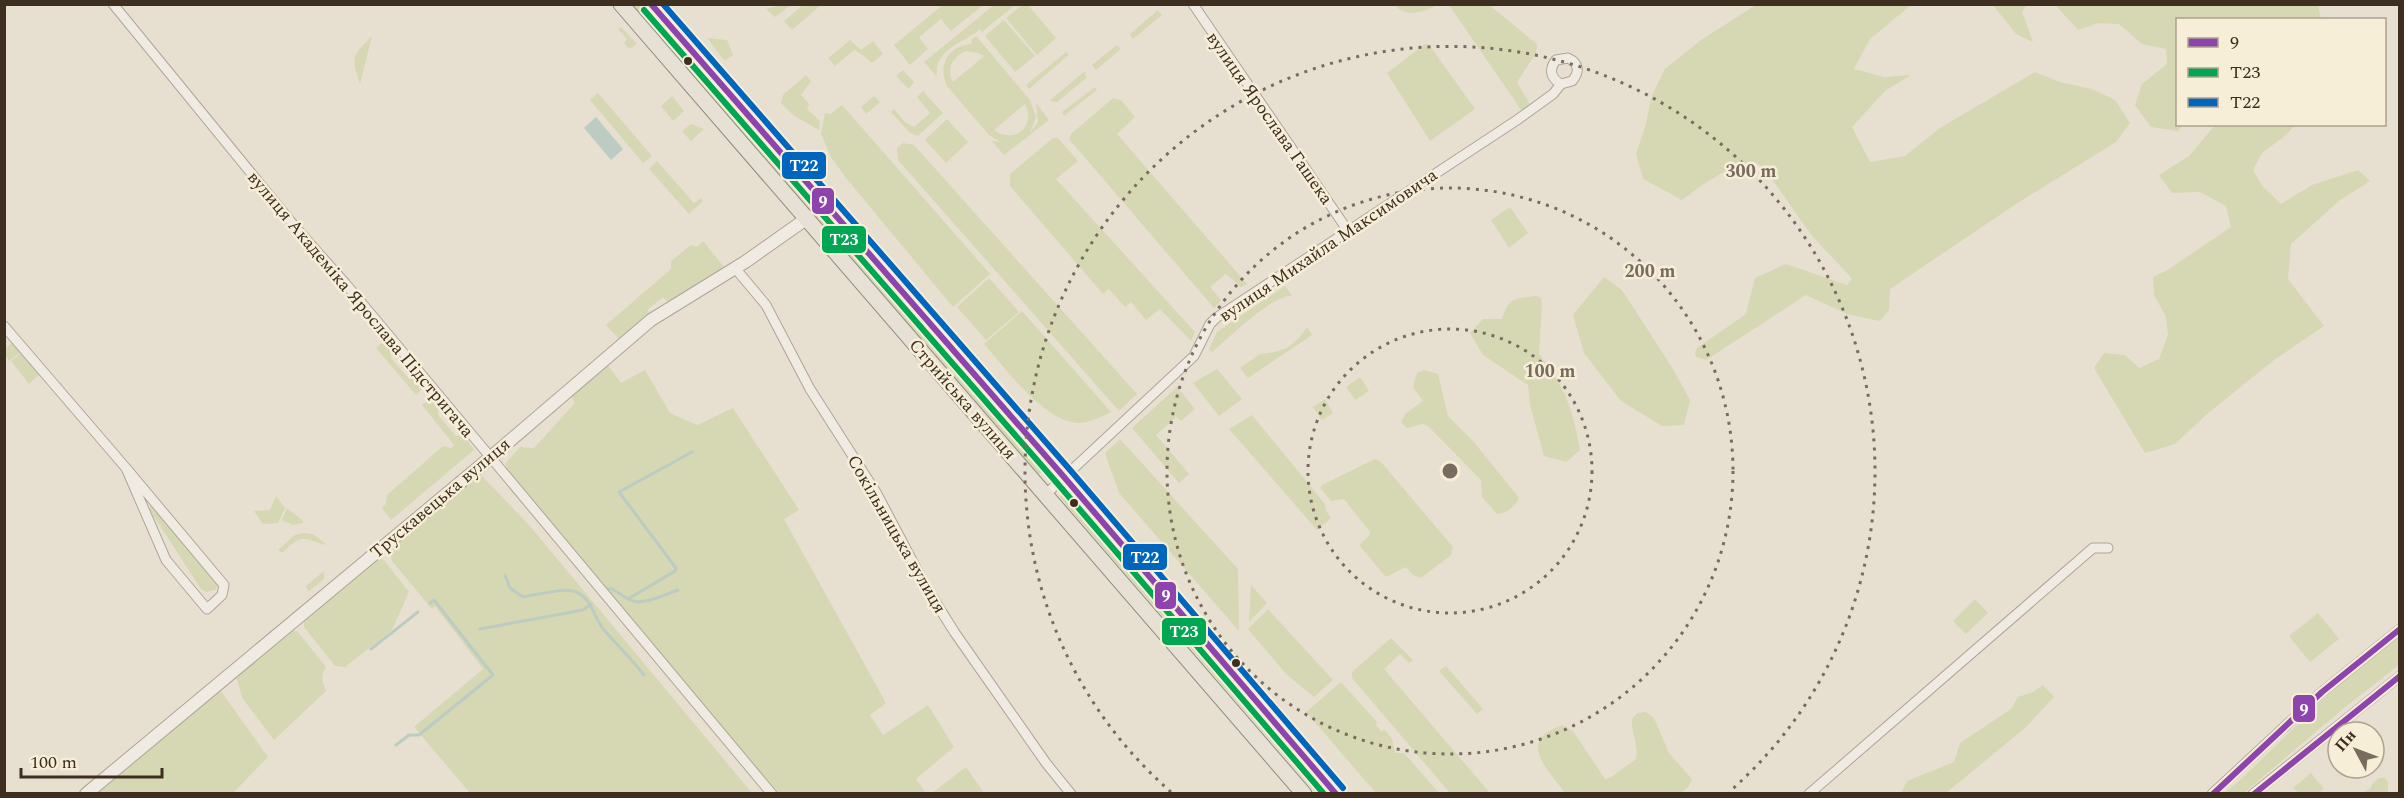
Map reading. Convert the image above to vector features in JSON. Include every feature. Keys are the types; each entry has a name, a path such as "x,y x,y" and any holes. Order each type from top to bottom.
{"main road":[{"name":"Стрийська вулиця","path":"621,4 1304,794"},
{"name":"Стрийська вулиця","path":"651,4 1064,477 1336,794"}],"street":[{"name":"вулиця Академіка Ярослава Підстригача","path":"113,4 296,228 491,457 772,794"},
{"name":"вулиця Ярослава Гашека","path":"1192,4 1348,231"},
{"name":"вулиця Михайла Максимовича","path":"1045,495 1194,356 1210,324 1216,318 1517,120 1553,94 1561,84"},
{"name":"Трускавецька вулиця","path":"86,794 491,457 651,320 735,268 806,219"},
{"name":"Сокільницька вулиця","path":"735,268 766,305 810,389 877,494 926,586 955,633 1071,794"},
{"path":"4,326 126,468 224,585 222,595 207,609 166,560 126,468"},
{"path":"1809,794 2093,548 2108,548"},
{"path":"2212,794 2322,692 2400,629"},
{"path":"2253,794 2400,676"}],"green space":[{"path":"784,4 791,5 775,17 766,9"},
{"path":"804,4 821,5 792,30 784,21"},
{"path":"944,4 983,5 951,31 941,19 919,37 928,49 910,65 894,45"},
{"path":"630,5 642,5 675,43 668,49"},
{"path":"994,5 1015,5 982,32 980,29 945,53 937,67 937,77 924,62"},
{"path":"1022,5 1028,5 1056,38 1037,55 1006,18"},
{"path":"1395,5 1438,5 1410,13"},
{"path":"1449,5 1489,5 1537,44 1536,53 1517,82 1531,106 1522,111"},
{"path":"1756,5 1911,5 1870,39 1854,69 1884,77 1911,75 1885,91 1852,127 1870,162 1905,156 1940,128 2035,72 2060,82 2092,89 2115,100 2130,123 2116,142 2019,202 1890,289 1889,310 1880,321 1847,314 1806,295 1706,360 1696,357 1697,348 1746,314 1755,278 1786,264 1847,285 1852,279 1813,237 1757,163 1732,167 1682,200 1643,179 1636,154 1652,95 1665,69 1701,40"},
{"path":"1993,5 2027,5 2022,12 2033,42 2016,34"},
{"path":"2057,5 2318,5 2321,18 2176,18 2176,126 2182,126 2178,131 2151,127 2135,105 2142,84 2167,64 2166,49 2142,44 2119,24 2098,23 2078,30"},
{"path":"1158,10 1162,15 1133,39 1130,34"},
{"path":"1004,20 1035,56 1015,72 985,36"},
{"path":"621,27 637,44 629,49 624,43 627,39 618,29"},
{"path":"372,36 360,84 355,67 355,57"},
{"path":"976,36 1030,100 1036,117 1030,133 1038,122 1036,103 1049,120 1004,155 991,140 1002,143 989,135 947,86 944,78 944,64 951,52 964,45 972,44 971,40","holes":["966,51 984,56 953,82 950,68 954,60","1025,104 1028,119 1022,131 1009,135 994,130"]},
{"path":"707,38 727,40 733,55 724,60"},
{"path":"850,40 861,50 873,41 883,54 872,63 854,50 835,66 828,58"},
{"path":"1425,44 1430,46 1475,109 1430,141 1387,73"},
{"path":"1117,45 1121,49 1096,70 1092,65"},
{"path":"678,46 1045,469 1038,475 671,52"},
{"path":"1066,52 1069,55 1029,89 1026,85"},
{"path":"903,70 914,82 909,89 896,76"},
{"path":"1085,71 1086,78 1057,102 1050,100"},
{"path":"806,75 811,81 801,95 809,104 807,109 820,121 819,130 793,115 781,103 783,95"},
{"path":"1095,87 1097,90 1064,116 1062,112"},
{"path":"923,91 943,113 918,136 910,133 891,112 894,109 905,122 914,127 930,113 917,97"},
{"path":"598,93 652,156 643,163 590,100"},
{"path":"672,96 684,111 673,121 661,106"},
{"path":"874,96 880,102 866,114 861,107"},
{"path":"1113,98 1121,100 1135,117 1117,134 1247,284 1241,287 1226,274 1210,287 1221,300 1214,308 1069,139 1071,134"},
{"path":"842,105 990,274 953,307 831,157 821,134 825,113 831,114"},
{"path":"947,119 968,142 946,163 925,140"},
{"path":"691,124 704,129 691,141 682,131"},
{"path":"2214,126 2294,126 2262,153 2253,170 2263,187 2281,204 2312,185 2358,170 2370,181 2340,200 2291,244 2288,279 2324,326 2274,360 2207,414 2175,444 2145,453 2094,368 2104,353 2125,355 2139,368 2159,359 2168,335 2166,317 2154,295 2153,277 2169,269 2231,227 2226,206 2200,192 2172,193 2159,175 2189,156"},
{"path":"1053,138 1058,138 1078,161 1056,179 1195,332 1191,341 1160,309 1146,320 1131,302 1125,307 1109,289 1103,294 1010,186 1010,174"},
{"path":"903,143 914,145 1137,394 1119,411 898,160 897,148"},
{"path":"657,161 694,203 701,198 703,201 689,214 649,169"},
{"path":"1510,207 1528,233 1509,248 1491,220"},
{"path":"703,241 724,267 669,303 663,297 647,310 651,316 619,339 606,325 671,269 671,261 691,245 697,247"},
{"path":"1604,277 1622,290 1673,369 1690,400 1684,425 1662,426 1621,401 1584,353 1573,315"},
{"path":"989,278 1019,312 986,340 957,307"},
{"path":"1285,286 1292,296 1284,297 1263,309 1212,352 1209,349 1217,332"},
{"path":"1536,296 1541,298 1542,304 1539,354 1567,399 1580,450 1566,462 1544,456 1530,405 1528,385 1483,355 1470,333 1483,319 1502,319 1513,300"},
{"path":"1022,311 1111,412 1085,422 1076,423 1063,419 1038,403 1014,379 984,344"},
{"path":"1307,327 1312,335 1248,378 1240,368 1260,354 1287,348"},
{"path":"14,341 22,351 9,361 5,355 5,349"},
{"path":"387,343 391,346 391,358 409,379 417,379 421,383 421,390 416,395 376,348"},
{"path":"22,352 40,374 29,384 11,361"},
{"path":"607,364 621,383 645,370 670,413 697,425 733,408 799,510 784,519 886,703 870,715 883,735 928,705 954,747 916,779 926,793 778,793 511,476 505,464 520,447 534,448 575,403 571,396"},
{"path":"1217,369 1242,399 1219,416 1193,383"},
{"path":"1424,370 1438,374 1448,416 1473,441 1519,498 1516,504 1507,511 1497,514 1482,497 1481,480 1428,426 1423,424 1407,428 1401,422 1406,413 1423,401 1413,387 1417,373"},
{"path":"1360,377 1369,391 1355,400 1346,387"},
{"path":"1177,387 1195,409 1181,421 1176,417 1156,435 1189,474 1179,483 1132,428"},
{"path":"434,399 439,406 438,415 456,436 464,435 474,450 391,520 382,508 386,504 387,495 443,446 451,448 454,445 422,405"},
{"path":"1325,399 1333,413 1322,420 1313,407"},
{"path":"1252,415 1325,504 1326,511 1331,518 1317,530 1229,429"},
{"path":"1120,439 1238,569 1239,631 1119,493 1105,453"},
{"path":"1375,459 1381,462 1453,547 1451,555 1421,578 1413,575 1406,567 1385,576 1359,545 1369,536 1370,532 1344,499 1331,501 1320,488"},
{"path":"482,476 529,525 752,793 470,793 414,727 483,669 435,606 432,609 392,561 391,555 395,544 472,480"},
{"path":"1061,494 1065,494 1325,793 1316,793 1060,498"},
{"path":"276,496 285,508 278,523 263,524 254,511 270,510"},
{"path":"152,505 219,585 215,590 206,592 201,589 149,509"},
{"path":"287,508 303,523 293,525 282,520"},
{"path":"313,534 327,545 300,539 282,553 278,550 295,535"},
{"path":"377,558 384,560 409,592 392,630 345,667 335,666 304,627 304,619"},
{"path":"324,571 324,579 309,591 307,590 306,586"},
{"path":"1251,585 1267,603 1249,622"},
{"path":"1975,599 1988,613 1966,634 1953,621"},
{"path":"1268,609 1333,680 1314,697 1286,674 1248,629"},
{"path":"2318,613 2339,639 2310,662 2289,636"},
{"path":"289,630 297,631 326,667 322,679 326,691 274,740 243,699 236,677"},
{"path":"2399,636 2399,665 2330,720 2326,720 2326,723 2244,793 2224,794 2331,692"},
{"path":"1391,638 1413,660 1409,663 1400,654 1384,669 1490,793 1450,793 1352,678 1352,672"},
{"path":"1446,666 1483,709 1477,714 1439,671"},
{"path":"1341,682 1377,722 1376,725 1381,731 1385,730 1392,739 1395,753 1404,753 1439,793 1376,793 1306,712"},
{"path":"2043,685 2054,697 2025,728 1946,793 1901,793 1907,781 1954,762 1960,743 2011,709 2018,697 2033,692"},
{"path":"220,690 268,757 233,793 95,794"},
{"path":"1646,712 1654,718 1669,753 1692,779 1689,786 1681,793 1565,793 1544,765 1538,747 1541,739 1548,731 1562,725 1573,731 1605,779 1610,778 1636,759 1632,719 1637,713"},
{"path":"966,767 984,793 932,793"},
{"path":"2311,773 2324,789 2318,793 2298,793 2293,788"},
{"path":"2386,779 2388,793 2362,793 2371,788 2377,780"}],"shaded area":[{"path":"596,117 623,149 611,160 584,128"}],"waterway":[{"path":"608,589 628,599 675,571 676,568 619,492 692,452"},
{"path":"505,575 510,588 523,597 562,590 573,591 584,597 600,625 644,675"},
{"path":"628,599 646,601 678,590"},
{"path":"396,745 409,735 419,735 493,675 434,600 430,603"},
{"path":"480,629 583,610 591,604"},
{"path":"371,649 418,612"}],"transit line":[{"name":"9","path":"651,4 1064,477 1336,794"},
{"name":"Т22","path":"663,4 1071,471 1343,788"},
{"name":"Т23","path":"644,10 1057,483 1324,794"},
{"name":"9","path":"2213,794 2322,692 2400,629"},
{"name":"9","path":"2254,794 2400,676"}]}
